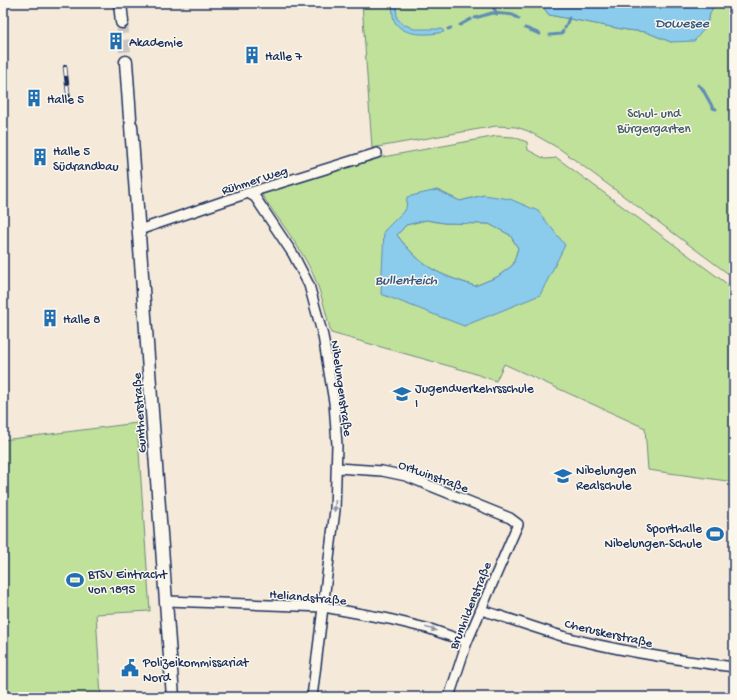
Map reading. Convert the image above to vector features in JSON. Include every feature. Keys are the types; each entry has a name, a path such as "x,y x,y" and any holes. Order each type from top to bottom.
{"street":[{"path":"120,3 122,22"},
{"name":"Guntherstraße","path":"126,62 173,697"},
{"name":"Rühmer Weg","path":"139,230 248,193 377,153"},
{"name":"Nibelungenstraße","path":"248,193 255,197 293,254 302,270 313,297 323,336 336,421 337,468 335,510 312,697"},
{"name":"Ortwinstraße","path":"337,468 382,471 406,476 510,518 518,524"},
{"name":"Brunhildenstraße","path":"449,697 467,642 511,539 516,532 518,524"},
{"name":"Heliandstraße","path":"167,601 324,607 394,620 430,629 467,642"},
{"name":"Cheruskerstraße","path":"480,610 563,636 601,645 668,658 734,667"}],"green space":[{"name":"Schul- und Bürgergarten","path":"362,3 540,3 549,15 627,30 646,32 671,42 705,28 714,3 734,3 734,278 560,149 528,131 516,127 496,126 372,148"},
{"path":"497,136 514,137 527,142 528,150 545,159 557,158 734,289 734,482 648,470 645,428 504,364 496,381 467,371 331,333 321,294 312,272 294,241 260,192 383,157","holes":["437,190 460,201 484,195 565,245 464,326 384,231 406,209"]},
{"path":"426,220 444,223 489,224 510,235 518,248 513,265 497,277 475,286 440,273 423,263 397,235 406,225"},
{"name":"BTSV Eintracht von 1895","path":"137,423 150,611 96,614 101,697 3,697 3,440"}],"water":[{"path":"392,3 396,3 397,18 404,26 406,25 414,29 442,29 444,32 417,34 404,30 399,27 394,20"},
{"name":"Dowesee","path":"540,3 714,3 705,28 694,41 671,42 646,32 627,30 549,15"},
{"name":"Bullenteich","path":"437,190 460,201 484,195 510,199 538,211 565,245 540,295 464,326 381,294 384,231 406,209 407,197","holes":["426,220 444,223 489,224 510,235 518,248 513,265 497,277 475,286 450,278 431,268 414,255 397,235 406,225"]}],"waterway":[{"path":"491,3 497,14"},
{"path":"475,18 492,13 504,14"},
{"path":"506,14 513,15 519,19"},
{"path":"565,28 569,18"},
{"path":"460,25 471,19"},
{"path":"525,28 540,34"},
{"path":"550,35 561,34 563,31"},
{"path":"698,85 702,88 713,108 716,109"}],"tunnel":[{"path":"122,22 126,62"}],"railway":[{"path":"65,67 69,101"}],"place":[{"name":"Akademie","path":"116,41"},
{"name":"Halle 7","path":"252,55"},
{"name":"Halle 5","path":"34,98"},
{"name":"Halle 5 Südrandbau","path":"40,157"},
{"name":"Halle 8","path":"50,318"},
{"name":"Jugendverkehrsschule I","path":"402,394"},
{"name":"Nibelungen Realschule","path":"563,476"},
{"name":"Sporthalle Nibelungen-Schule","path":"715,534"},
{"name":"BTSV Eintracht von 1895","path":"75,580"},
{"name":"Polizeikommissariat Nord","path":"130,668"}]}
